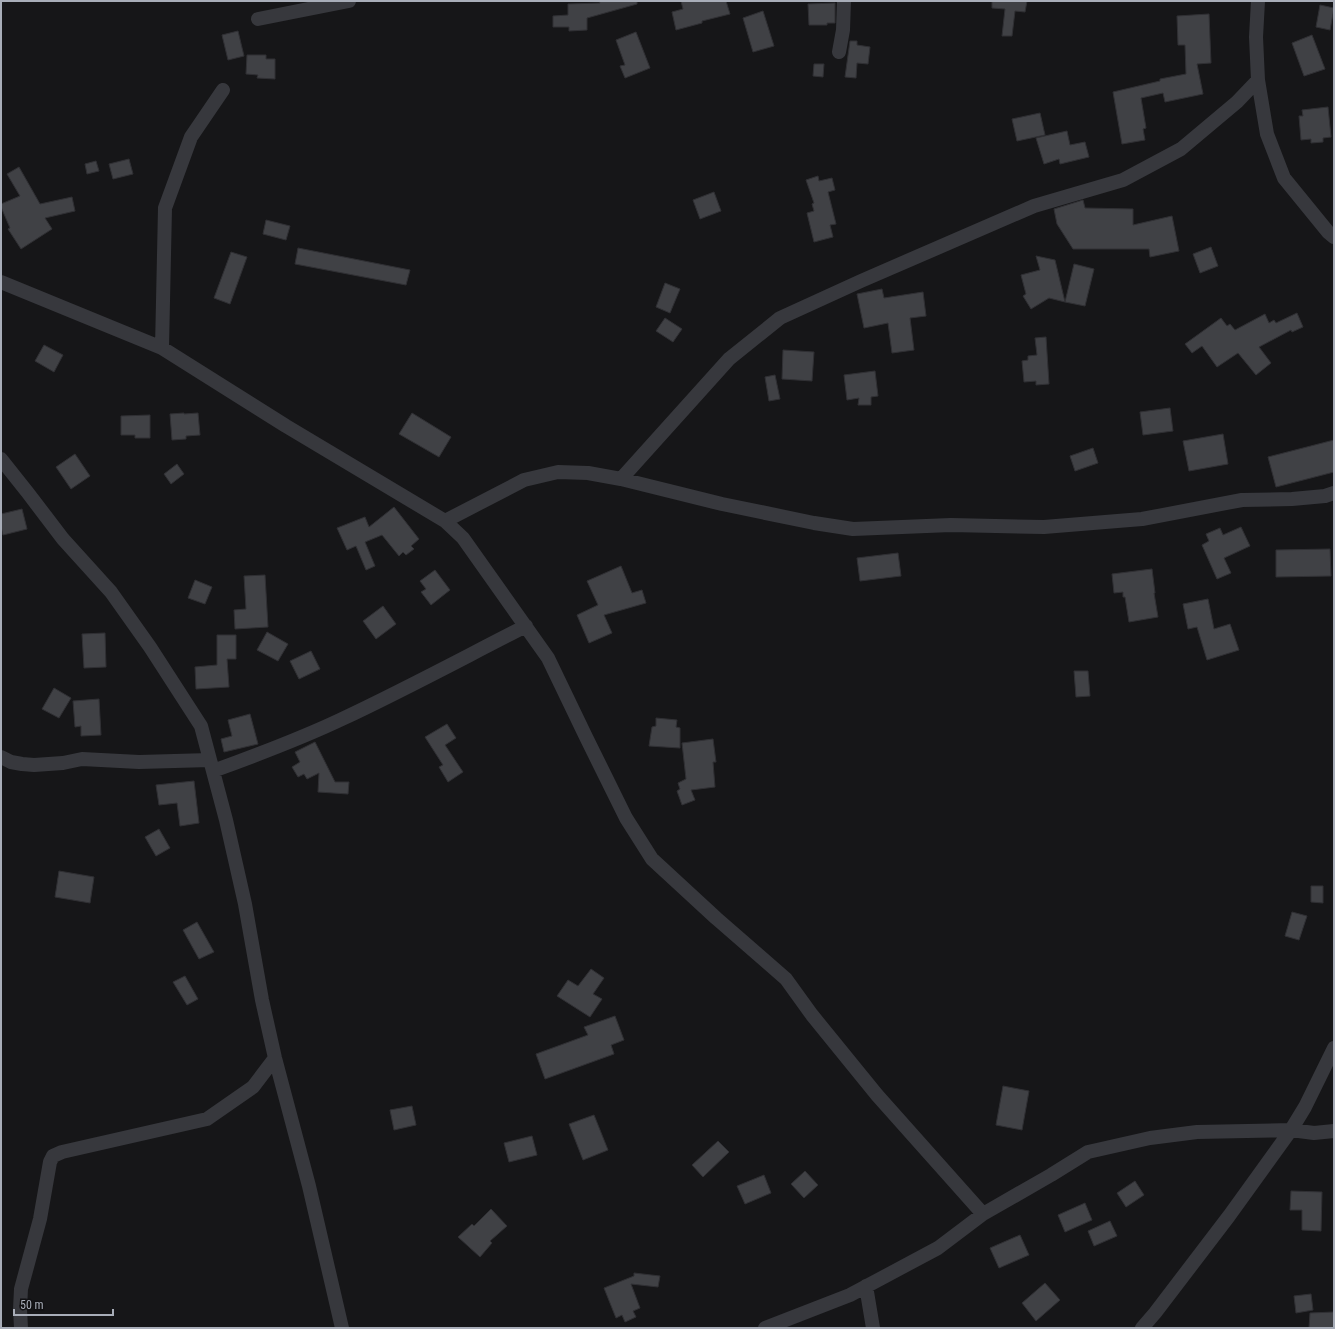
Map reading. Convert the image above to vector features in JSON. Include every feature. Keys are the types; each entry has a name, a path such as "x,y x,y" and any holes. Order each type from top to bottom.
{"street":[{"path":"258,19 349,1"},
{"path":"839,52 843,30 844,1"},
{"path":"1258,1 1256,37 1258,80 1267,134 1284,178 1328,232 1334,237"},
{"path":"621,479 729,359 780,318 1034,206 1123,180 1181,149 1237,102 1258,80"},
{"path":"162,348 165,208 190,137 224,90"},
{"path":"1,282 162,348 286,426 445,521 463,538 548,658 626,818 652,859 716,918 786,979 812,1015 877,1096 982,1214"},
{"path":"1,458 63,539 111,592 150,647 201,726 226,820 245,904 262,1000 275,1058 310,1186 342,1328"},
{"path":"445,521 524,480 558,472 588,473 621,479 722,504 814,523 853,529 951,525 1059,526 1142,519 1242,500 1292,499 1325,496 1334,493"},
{"path":"1,757 11,762 34,765 63,763 82,759 211,766 279,747 342,720 526,626"},
{"path":"1142,1328 1155,1314 1229,1216 1291,1130 1305,1107 1334,1048"},
{"path":"20,1328 21,1289 40,1219 50,1162 53,1156 70,1150 207,1119 253,1087 275,1058"},
{"path":"765,1328 850,1295 938,1248 982,1214 1088,1152 1150,1138 1197,1132 1291,1130 1314,1133 1334,1131"},
{"path":"866,1286 873,1328"}],"building":[{"path":"599,1 637,1 637,4 587,18 587,30 569,31 569,27 553,27 553,16 568,15 568,4 600,3"},
{"path":"681,1 726,1 730,14 702,21 702,23 676,30 672,12 683,9"},
{"path":"992,1 1027,1 1025,12 1015,11 1012,36 1002,36 1005,9 992,8"},
{"path":"835,3 835,23 827,23 827,25 809,25 808,4"},
{"path":"1320,5 1334,8 1330,30 1316,27"},
{"path":"763,11 774,46 753,52 743,18"},
{"path":"1209,14 1211,63 1197,64 1203,94 1165,102 1163,93 1141,98 1146,128 1143,129 1145,140 1122,144 1113,92 1160,81 1160,79 1186,74 1185,45 1178,45 1177,16"},
{"path":"238,31 244,56 228,60 222,35"},
{"path":"636,32 650,68 625,78 620,66 625,65 616,40"},
{"path":"1312,35 1325,69 1304,76 1292,43"},
{"path":"850,41 857,41 857,45 870,47 868,64 857,63 856,78 845,77"},
{"path":"247,55 266,55 266,59 275,59 275,79 257,78 258,75 246,74"},
{"path":"814,64 824,64 823,77 813,76"},
{"path":"1328,107 1331,137 1323,138 1323,142 1311,143 1311,139 1301,140 1299,116 1303,116 1302,110"},
{"path":"1040,113 1045,135 1017,141 1012,119"},
{"path":"1067,131 1070,145 1085,142 1089,157 1060,164 1059,159 1044,164 1036,138"},
{"path":"129,159 133,174 113,179 109,164"},
{"path":"96,161 99,171 87,174 85,164"},
{"path":"19,167 40,204 72,197 75,211 45,218 52,229 21,249 8,229 10,228 1,207 1,204 20,196 7,174"},
{"path":"818,176 819,181 832,178 835,190 828,192 836,224 830,225 833,237 814,242 807,213 814,211 812,204 814,203 806,180"},
{"path":"714,192 721,211 700,219 693,200"},
{"path":"1083,200 1085,208 1133,209 1133,225 1172,216 1179,251 1150,257 1149,249 1073,249 1057,224 1054,209"},
{"path":"266,220 290,226 286,240 263,234"},
{"path":"1211,247 1218,266 1200,273 1193,254"},
{"path":"298,248 410,270 406,285 295,264"},
{"path":"231,252 247,257 230,304 214,298"},
{"path":"1036,256 1055,260 1065,302 1049,298 1031,309 1023,296 1026,294 1021,275 1040,270"},
{"path":"1074,264 1094,269 1085,306 1065,302"},
{"path":"665,283 680,289 670,313 656,307"},
{"path":"882,289 884,298 923,292 926,316 910,318 914,350 892,353 888,323 864,328 857,294"},
{"path":"1297,313 1303,327 1292,332 1291,330 1259,347 1271,363 1256,375 1238,353 1217,367 1202,346 1192,353 1185,344 1221,318 1227,326 1230,324 1235,330 1265,314 1269,323 1274,320 1276,323"},
{"path":"665,318 682,329 673,342 656,331"},
{"path":"1046,337 1049,384 1036,385 1036,381 1024,382 1022,361 1028,360 1028,356 1037,355 1035,338"},
{"path":"44,345 63,355 54,372 35,361"},
{"path":"783,350 814,352 812,381 782,379"},
{"path":"875,371 878,396 871,397 871,405 858,405 859,398 847,400 844,375"},
{"path":"775,375 780,399 769,401 765,377"},
{"path":"1170,408 1173,431 1143,435 1140,412"},
{"path":"198,413 200,435 186,436 186,439 172,440 170,414"},
{"path":"412,413 451,437 439,457 399,434"},
{"path":"150,415 150,438 135,438 135,435 121,435 121,416"},
{"path":"1223,434 1228,464 1189,471 1183,441"},
{"path":"1334,440 1334,472 1276,487 1268,457"},
{"path":"1093,448 1098,463 1075,471 1070,456"},
{"path":"75,454 90,476 71,489 56,467"},
{"path":"177,464 184,474 171,484 164,474"},
{"path":"394,507 419,539 411,546 414,549 406,555 403,552 399,556 382,535 365,542 375,566 366,570 356,546 347,550 337,528 365,517 369,527"},
{"path":"22,509 27,529 3,535 1,527 1,514"},
{"path":"1241,527 1250,546 1224,558 1231,573 1217,579 1202,545 1209,541 1206,534 1220,528 1223,535"},
{"path":"1330,549 1331,576 1276,577 1276,550"},
{"path":"898,553 901,576 860,581 857,558"},
{"path":"621,566 632,593 642,590 646,603 604,615 612,633 589,643 577,615 598,605 587,581"},
{"path":"1152,569 1158,617 1129,622 1125,597 1123,597 1123,592 1114,593 1112,574"},
{"path":"435,570 450,590 431,605 421,592 426,589 420,581"},
{"path":"265,575 268,627 235,629 234,610 246,609 244,576"},
{"path":"195,580 212,587 205,604 188,598"},
{"path":"1208,599 1214,629 1230,624 1239,650 1207,660 1197,627 1188,629 1183,604"},
{"path":"383,606 396,624 376,639 363,621"},
{"path":"267,632 288,644 278,661 257,650"},
{"path":"105,633 106,667 84,668 82,634"},
{"path":"217,635 236,635 236,659 227,659 229,687 196,689 195,667 217,665"},
{"path":"311,651 320,669 299,679 290,661"},
{"path":"1074,671 1088,671 1090,696 1076,697"},
{"path":"54,688 71,698 59,718 42,709"},
{"path":"99,699 101,735 81,736 81,726 75,727 73,701"},
{"path":"250,714 258,744 224,752 221,739 232,736 228,720"},
{"path":"656,718 677,720 676,727 680,728 680,748 649,746 652,727 656,726"},
{"path":"447,724 456,738 445,745 463,772 448,782 439,767 443,765 425,737"},
{"path":"713,739 716,762 713,762 715,787 691,790 695,800 682,805 677,791 680,789 678,783 686,779 682,743"},
{"path":"315,742 335,782 349,782 348,794 318,792 319,773 307,779 304,774 298,777 292,767 300,762 295,752"},
{"path":"194,781 199,823 180,826 177,803 159,805 156,785"},
{"path":"159,829 170,848 156,856 145,837"},
{"path":"59,871 94,877 90,903 55,897"},
{"path":"1311,886 1323,886 1323,903 1311,902"},
{"path":"1292,912 1307,916 1299,940 1285,936"},
{"path":"197,922 214,952 199,959 183,930"},
{"path":"591,969 604,978 593,994 602,999 590,1017 557,996 568,980 578,986"},
{"path":"185,976 198,999 187,1005 173,982"},
{"path":"615,1016 624,1040 611,1045 614,1054 545,1079 536,1054 588,1035 584,1027"},
{"path":"1003,1086 1029,1091 1022,1130 996,1125"},
{"path":"412,1106 416,1125 394,1130 390,1110"},
{"path":"594,1115 608,1150 583,1160 569,1124"},
{"path":"532,1136 537,1155 509,1162 504,1143"},
{"path":"718,1141 729,1152 703,1177 692,1165"},
{"path":"805,1171 818,1185 804,1198 791,1184"},
{"path":"764,1175 771,1193 745,1204 737,1186"},
{"path":"1135,1181 1144,1195 1126,1207 1117,1193"},
{"path":"1291,1191 1322,1192 1321,1231 1302,1230 1302,1210 1290,1210"},
{"path":"1085,1203 1092,1220 1065,1232 1058,1215"},
{"path":"491,1209 507,1226 490,1241 492,1243 480,1257 458,1237 472,1224 474,1226"},
{"path":"1110,1221 1117,1236 1094,1246 1088,1231"},
{"path":"1020,1235 1029,1255 999,1268 990,1248"},
{"path":"634,1273 660,1276 658,1287 631,1284 640,1308 633,1311 636,1317 625,1322 622,1315 616,1318 604,1288 634,1276"},
{"path":"1045,1283 1060,1300 1036,1321 1022,1303"},
{"path":"1311,1294 1313,1310 1296,1313 1294,1296"},
{"path":"1334,1312 1334,1328 1309,1328 1310,1313"}]}
